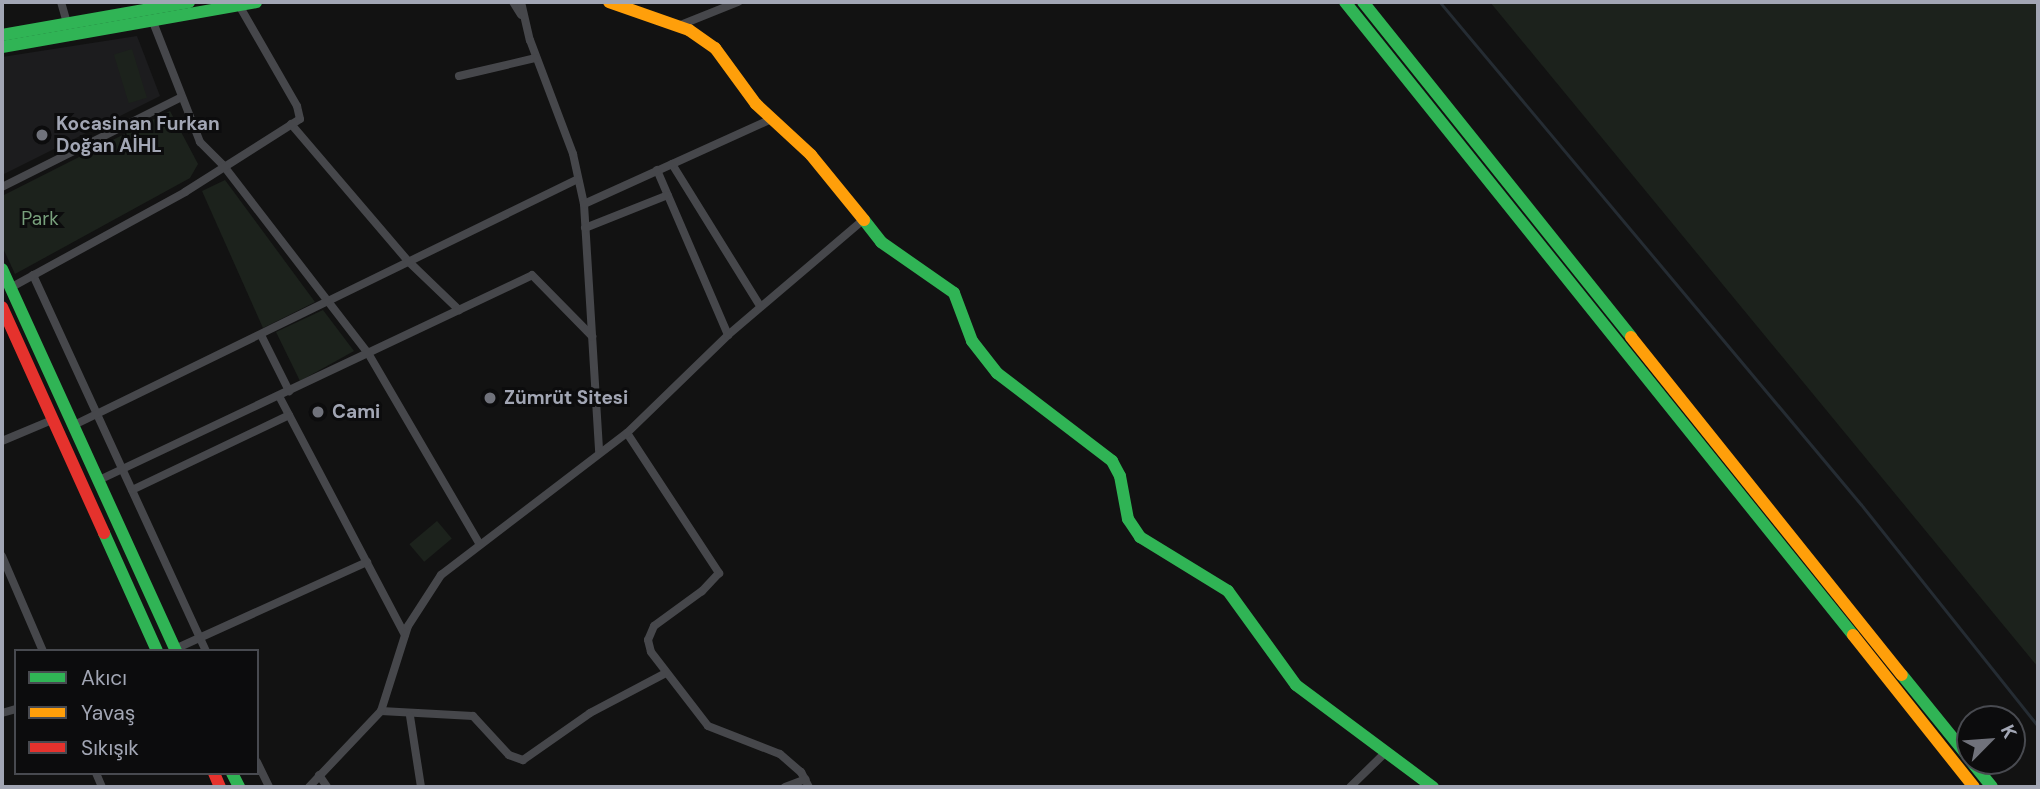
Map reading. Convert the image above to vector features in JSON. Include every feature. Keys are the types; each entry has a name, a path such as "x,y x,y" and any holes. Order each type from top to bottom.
{"street":[{"path":"61,2 67,23"},
{"path":"2,35 189,2"},
{"path":"2,47 256,2"},
{"path":"513,2 524,21"},
{"path":"521,2 524,21 584,204 599,452"},
{"path":"609,2 708,42 771,119 811,155 891,251 954,293 976,348 1008,384 1112,461 1120,476 1128,519 1140,537 1228,592 1296,685 1433,787"},
{"path":"675,27 738,2"},
{"path":"1345,2 1974,787"},
{"path":"1363,2 1956,741"},
{"path":"10,288 185,192 223,165 300,119 298,106 239,5"},
{"path":"153,22 200,142 223,165 368,354 479,543"},
{"path":"459,76 536,58"},
{"path":"2,187 182,97"},
{"path":"584,204 771,119"},
{"path":"291,124 408,261 459,310"},
{"path":"671,164 760,306"},
{"path":"657,170 727,335"},
{"path":"72,426 578,180"},
{"path":"585,228 668,195"},
{"path":"309,787 381,711 405,635 433,585 479,543 627,433 727,335 863,220"},
{"path":"2,269 175,649"},
{"path":"33,275 205,649"},
{"path":"97,481 532,275 592,336"},
{"path":"2,307 156,649"},
{"path":"261,335 289,391"},
{"path":"279,396 405,635"},
{"path":"132,490 289,415"},
{"path":"2,441 52,420"},
{"path":"627,433 719,573 651,631 649,648 708,726 772,749 807,783"},
{"path":"2,556 42,649"},
{"path":"177,649 367,562"},
{"path":"381,711 410,716 473,716 509,754 523,760 590,713 666,673"},
{"path":"410,716 421,787"},
{"path":"1350,787 1385,752"},
{"path":"259,766 269,787"},
{"path":"318,775 327,787"},
{"path":"785,787 807,783"}],"shaded area":[{"name":"Kocasinan Furkan Doğan AİHL","path":"137,36 160,96 2,175 2,57"}],"green space":[{"path":"1490,2 2038,2 2038,667 1995,615"},
{"path":"132,49 147,98 129,103 114,55"},
{"name":"Park","path":"170,111 198,164 190,178 15,274 2,246 2,196"},
{"path":"225,180 315,302 263,328 202,191"},
{"path":"323,310 354,351 300,381 276,332"},
{"path":"437,521 452,539 424,562 409,544"}],"waterway":[{"path":"1440,2 1861,504 2038,726"}],"traffic: fast":[{"path":"2,35 189,2"},
{"path":"2,47 256,2"},
{"path":"1345,2 1853,635"},
{"path":"1363,2 1631,337"},
{"path":"864,220 881,242 954,293 972,341 997,373 1112,461 1120,476 1128,519 1140,537 1228,591 1296,685 1433,787"},
{"path":"2,269 175,649"},
{"path":"104,533 156,649"},
{"path":"1902,675 1956,742"},
{"path":"233,775 239,787"},
{"path":"1982,775 1992,787"}],"traffic: slow":[{"path":"609,2 689,30 715,48 756,104 811,155 864,220"},
{"path":"1631,337 1902,675"},
{"path":"1853,635 1974,787"}],"traffic: jam":[{"path":"2,307 104,533"},
{"path":"215,775 220,787"}],"place":[{"name":"Kocasinan Furkan Doğan AİHL","path":"42,135"},
{"name":"Zümrüt Sitesi","path":"490,398"},
{"name":"Cami","path":"318,412"}]}
